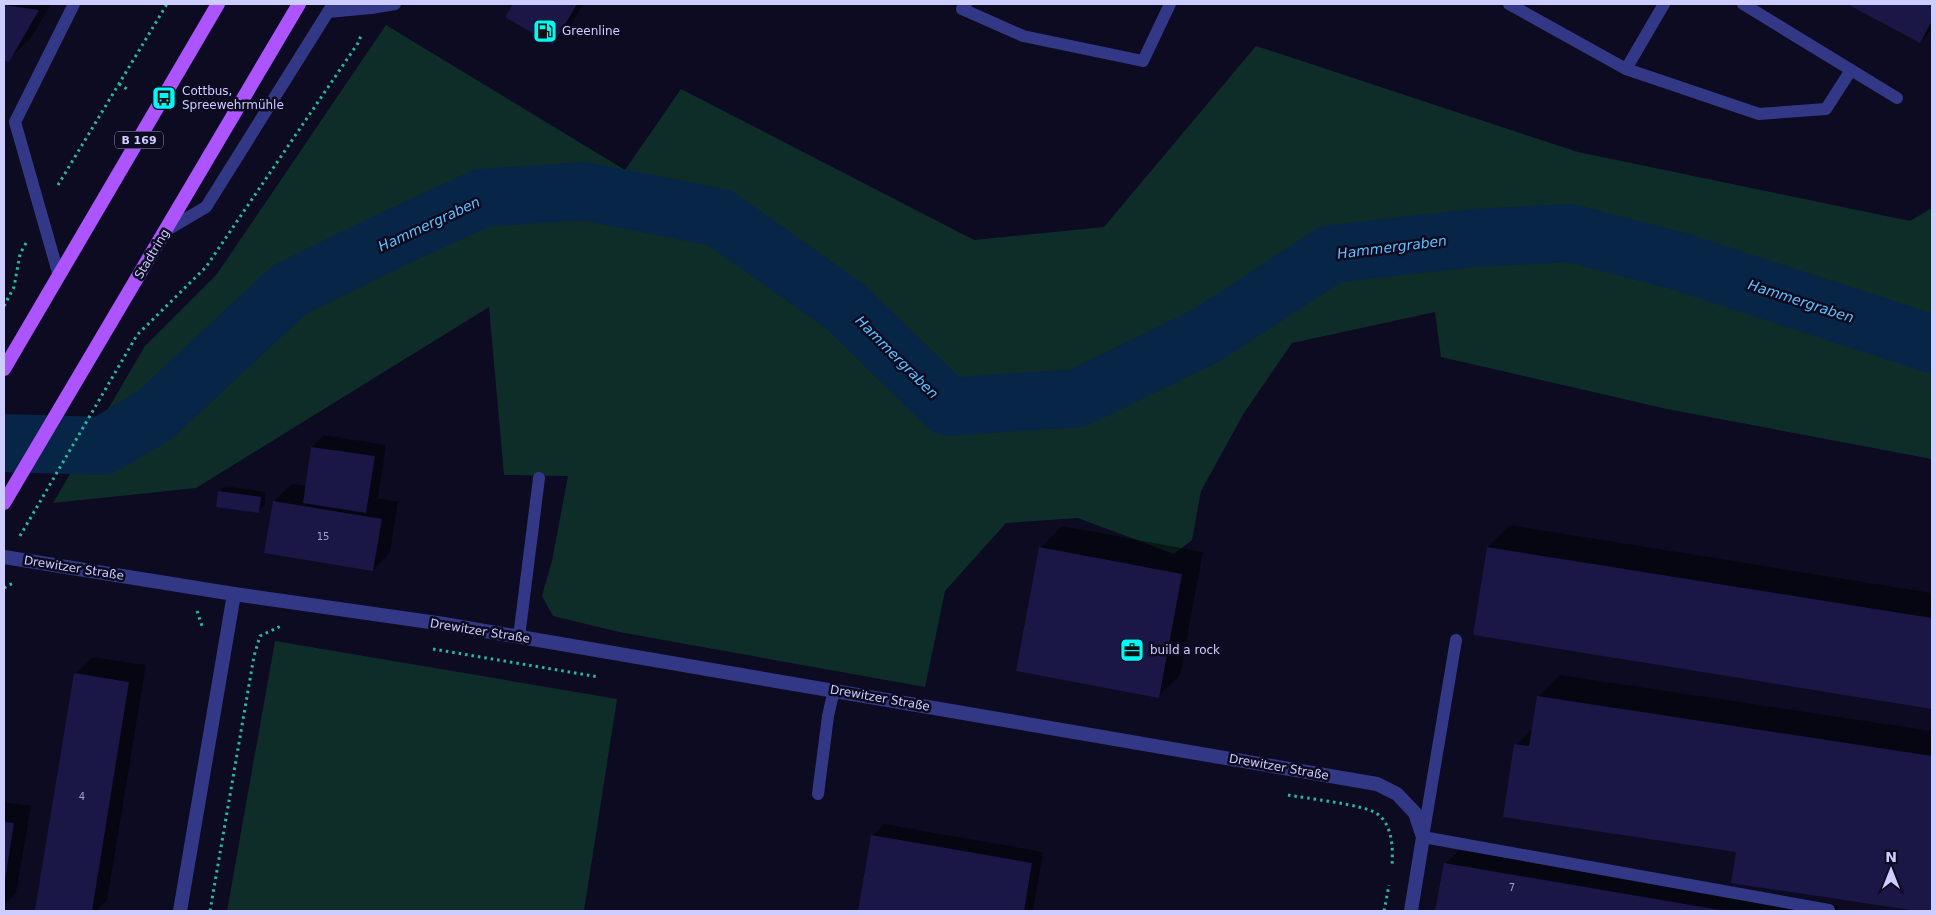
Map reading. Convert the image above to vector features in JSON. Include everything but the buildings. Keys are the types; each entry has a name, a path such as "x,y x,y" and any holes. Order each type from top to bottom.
{"main road":[{"name":"B 169","path":"5,366 218,4"},
{"name":"Stadtring","path":"4,503 299,4"}],"street":[{"name":"Drewitzer Straße","path":"4,557 234,594 444,624 1378,784 1397,794 1415,813 1423,837 1411,911"},
{"path":"180,911 234,594"}],"lane":[{"path":"59,276 15,122 74,4"},
{"path":"166,230 206,206 331,8 371,8 395,4"},
{"path":"960,6 1023,36 1143,61 1170,4"},
{"path":"1509,4 1626,69 1758,114 1826,109 1851,70"},
{"path":"1626,69 1664,4"},
{"path":"1743,4 1897,98"},
{"path":"519,637 539,478"},
{"path":"1456,640 1423,837 1829,910"},
{"path":"818,794 828,716 834,690"}],"path":[{"path":"4,306 14,287 20,254 40,214 167,4"},
{"path":"35,508 137,335 206,266 358,42 371,8"},
{"path":"119,84 127,89"},
{"path":"210,911 254,656 260,636 288,624"},
{"path":"432,649 606,678"},
{"path":"1284,794 1376,812 1384,821 1391,838 1391,875"},
{"path":"1384,911 1389,884"}],"green space":[{"path":"386,25 625,170 681,89 974,240 1104,227 1256,46 1578,152 1910,221 1932,208 1932,459 1667,409 1441,357 1435,312 1292,343 1244,413 1201,491 1192,540 1174,554 1078,518 1006,523 945,591 925,687 619,632 553,616 542,596 552,561 568,476 504,475 489,307 196,488 53,503 145,346 217,274"},
{"path":"275,641 617,699 584,911 227,911"}],"waterway":[{"name":"Hammergraben","path":"4,443 102,446 155,415 289,290 482,198 584,191 720,218 847,308 948,407 1078,398 1207,335 1331,254 1474,238 1570,233 1678,261 1932,344"}],"place":[{"name":"Greenline","path":"545,31"},
{"name":"Cottbus, Spreewehrmühle","path":"164,98"},
{"name":"build a rock","path":"1132,650"}]}
